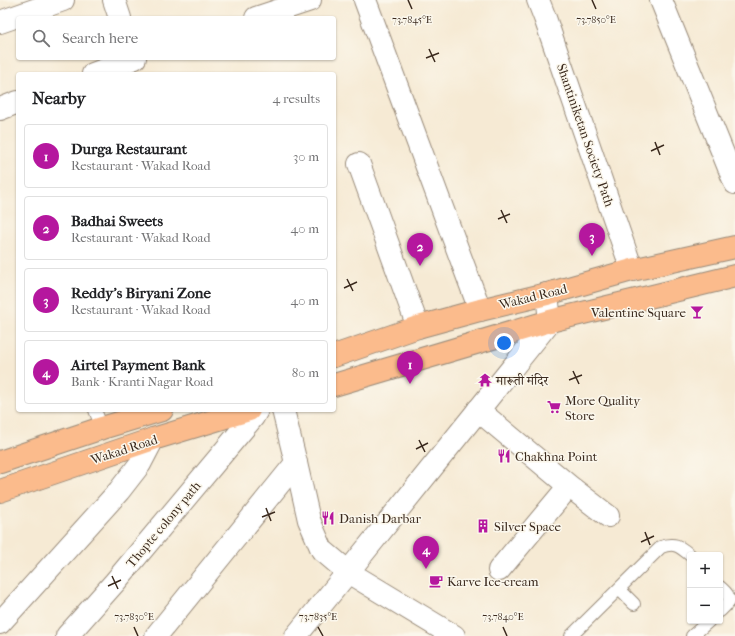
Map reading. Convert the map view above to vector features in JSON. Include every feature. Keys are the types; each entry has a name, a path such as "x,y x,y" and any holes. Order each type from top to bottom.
{"main road":[{"name":"Wakad Road","path":"336,355 418,327 480,310 547,294 632,270 735,247"},
{"path":"336,384 550,321 735,276"},
{"name":"Wakad Road","path":"0,462 98,419 148,412"},
{"name":"Wakad Road","path":"0,491 153,439 242,412"}],"street":[{"path":"17,16 63,0"},
{"path":"114,0 119,16"},
{"path":"262,16 310,0"},
{"path":"365,0 480,310"},
{"name":"Shantiniketan Society Path","path":"538,0 632,270"},
{"path":"661,0 735,183"},
{"path":"0,22 16,16"},
{"path":"98,72 128,60"},
{"path":"0,109 16,103"},
{"path":"359,164 418,327"},
{"path":"296,636 550,321 547,294"},
{"path":"478,410 569,486 608,516"},
{"name":"Thopte colony path","path":"67,636 115,582 256,412"},
{"path":"283,412 308,520 322,550 348,572 449,635"},
{"path":"0,623 119,491 140,464 153,439"},
{"path":"156,636 296,464"},
{"path":"499,570 569,486"}],"lane":[{"path":"571,636 661,547 668,544 678,545 687,552"},
{"path":"619,589 634,604"},
{"path":"723,590 730,599 723,607"},
{"path":"692,636 706,624"}],"place":[{"name":"Reddy's Biryani Zone","path":"592,256"},
{"name":"Badhai Sweets","path":"420,266"},
{"name":"Valentine Square","path":"697,312"},
{"name":"मारूती मंदिर","path":"485,380"},
{"name":"Durga Restaurant","path":"410,384"},
{"name":"More Quality Store","path":"554,407"},
{"name":"Chakhna Point","path":"504,456"},
{"name":"Danish Darbar","path":"328,518"},
{"name":"Silver Space","path":"483,526"},
{"name":"Airtel Payment Bank","path":"426,569"},
{"name":"Karve Ice-cream","path":"436,581"}]}
